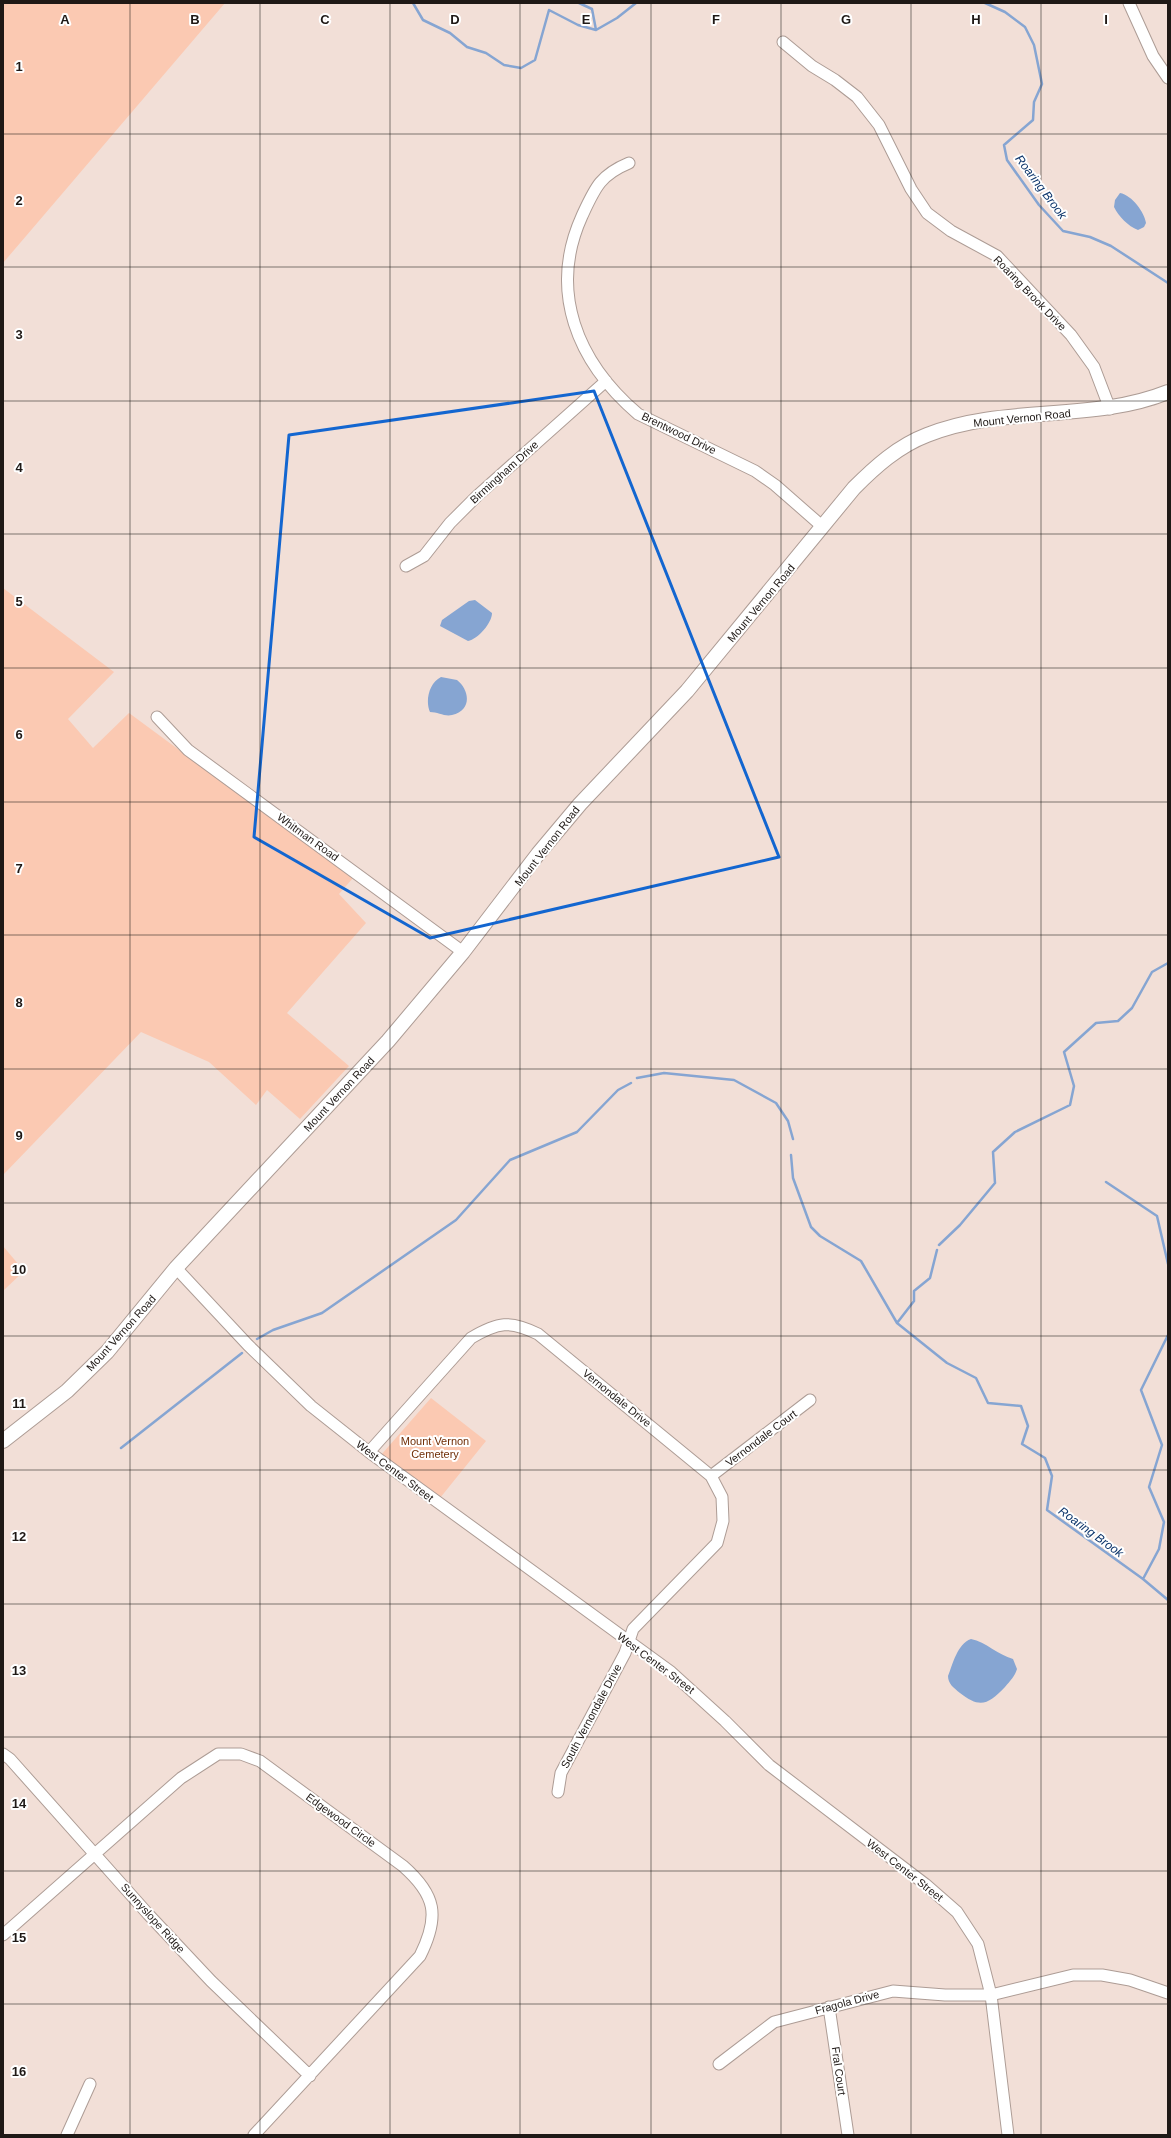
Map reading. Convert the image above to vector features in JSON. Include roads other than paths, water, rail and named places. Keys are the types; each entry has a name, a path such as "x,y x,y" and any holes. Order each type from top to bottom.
{"main road":[{"name":"Mount Vernon Road","path":"3,1441 67,1392 107,1352 176,1268 388,1041 463,952 538,854 580,804 687,691 854,488 872,470 887,457 926,435 960,424 1110,409 1154,398 1168,392"}],"street":[{"path":"1129,3 1153,56 1168,78"},
{"name":"Roaring Brook Drive","path":"783,42 812,66 835,80 857,97 879,125 911,189 927,213 951,231 997,256 1071,335 1094,367 1110,409"},
{"name":"Brentwood Drive","path":"629,163 605,176 590,198 570,247 566,273 568,302 577,331 591,359 606,382 624,402 638,414 755,471 775,485 823,527"},
{"name":"Birmingham Drive","path":"406,566 424,556 450,523 477,496 606,382"},
{"name":"Whitman Road","path":"157,717 188,750 463,952"},
{"name":"West Center Street","path":"176,1268 248,1345 311,1406 369,1452 671,1672 699,1696 769,1765 925,1884 957,1912 978,1944 990,1995 1008,2135"},
{"name":"Vernondale Drive","path":"369,1452 471,1338 490,1326 522,1326 538,1334 711,1476 722,1497 723,1521 717,1543 633,1629 629,1642"},
{"name":"Vernondale Court","path":"711,1476 810,1400"},
{"name":"South Vernondale Drive","path":"558,1792 561,1773 567,1758 625,1653 629,1642"},
{"name":"Sunnyslope Ridge","path":"3,1754 10,1759 97,1854 148,1914 211,1981 310,2076"},
{"name":"Edgewood Circle","path":"3,1936 181,1778 218,1754 241,1754 260,1761 403,1866 420,1880 430,1898 432,1917 429,1938 420,1956 254,2135"},
{"name":"Fragola Drive","path":"718,2064 774,2022 893,1990 945,1995 990,1995 1072,1975 1102,1975 1137,1981 1168,1993"},
{"name":"Fral Court","path":"830,2007 848,2135"},
{"path":"67,2135 90,2084"}],"water":[{"path":"1120,193 1125,194 1137,205 1145,219 1146,223 1144,227 1138,230 1134,228 1127,224 1118,214 1114,207 1115,200"},
{"path":"475,600 492,613 487,626 472,640 468,641 440,626 442,620 469,601"},
{"path":"441,677 457,680 465,689 467,700 466,705 458,713 444,715 430,712 428,703 429,693 434,683"},
{"path":"971,1639 1013,1659 1017,1669 1005,1687 989,1701 979,1703 967,1698 950,1684 948,1679 959,1650 962,1645"}],"waterway":[{"name":"Roaring Brook","path":"413,3 423,20 450,33 467,47 486,53 504,65 521,68 535,60 549,10 578,25 596,30"},
{"name":"Roaring Brook","path":"579,3 592,9 596,30 617,18 636,3"},
{"name":"Roaring Brook","path":"985,3 1005,12 1025,27 1034,45 1042,84 1034,102 1033,120 1004,145 1007,160 1039,205 1063,231 1090,237 1111,246 1168,283"},
{"name":"Roaring Brook","path":"939,1245 960,1225 995,1183 993,1152 1015,1132 1070,1105 1074,1086 1064,1052 1096,1023 1118,1021 1132,1008 1152,972 1168,963"},
{"path":"637,1078 664,1073 734,1080 776,1103 788,1121 793,1139"},
{"path":"257,1339 273,1330 322,1313 456,1220 510,1160 577,1132 618,1090 631,1083"},
{"path":"791,1155 793,1178 811,1227 820,1236 861,1261 897,1323"},
{"path":"1106,1182 1157,1216 1168,1264"},
{"name":"Roaring Brook","path":"937,1250 930,1278 914,1291 914,1301 897,1323 947,1363 976,1378 988,1403 1021,1406 1028,1426 1022,1444 1045,1458 1052,1476 1047,1510 1143,1579 1168,1600"},
{"path":"1143,1579 1159,1549 1164,1522 1149,1487 1162,1445 1141,1390 1168,1335"},
{"path":"121,1448 242,1353"}],"park label":[{"name":"Mount Vernon Cemetery","path":"435,1447"}]}
